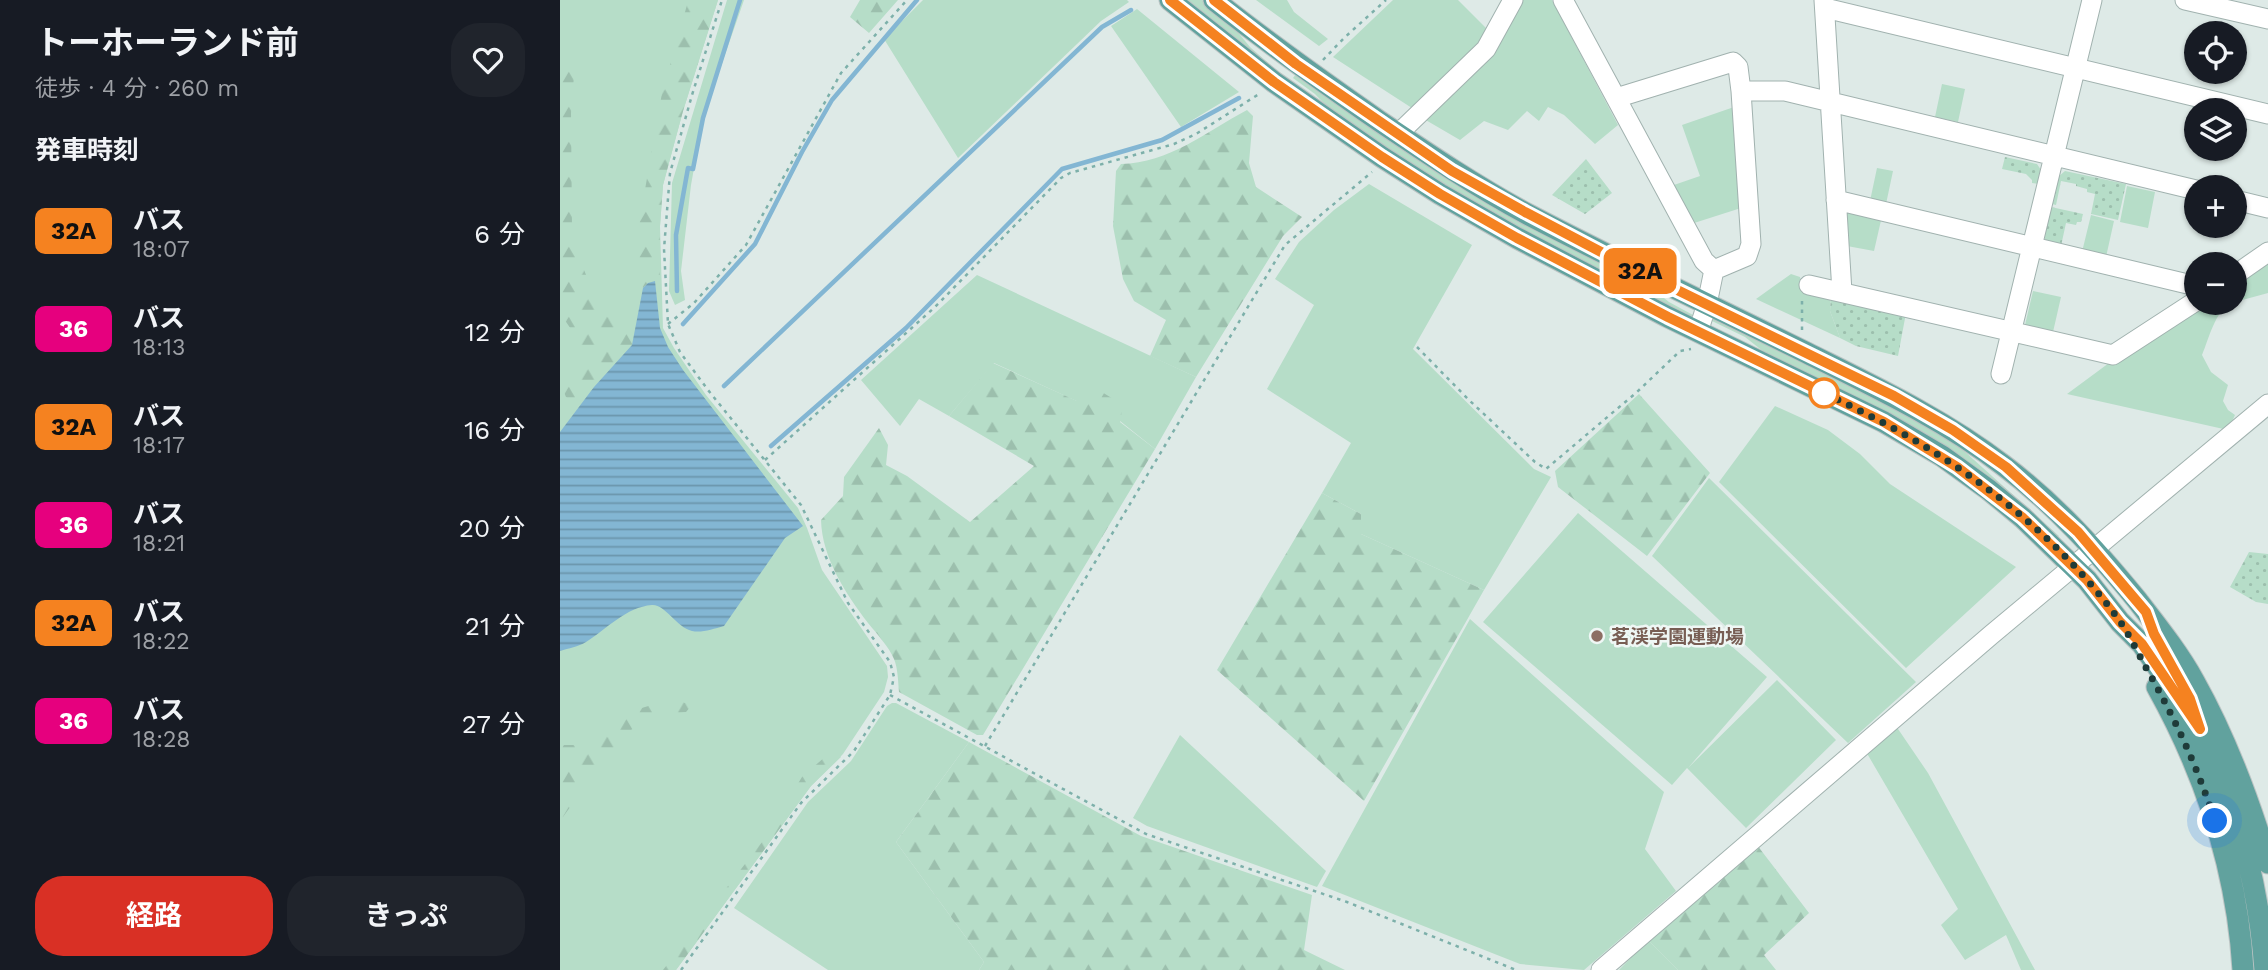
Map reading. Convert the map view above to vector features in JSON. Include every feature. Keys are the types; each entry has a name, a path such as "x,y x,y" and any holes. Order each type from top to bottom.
{"main road":[{"path":"1170,0 1274,82 1382,157 1517,238 1695,340 1884,422 1942,456 2023,518 2073,566 2142,644 2200,729"},
{"path":"1214,0 1296,64 1452,171 1525,212 1894,396 1953,430 2006,467 2095,550 2174,648 2193,678 2216,724 2247,799 2268,863"},
{"path":"2146,612 2154,634 2190,699 2232,807 2247,858 2258,911 2265,970"},
{"path":"2120,622 2168,707 2202,780 2228,861 2238,910 2243,970"}],"street":[{"path":"1398,134 1486,49 1513,0"},
{"path":"1563,0 1703,261 1714,270"},
{"path":"2001,374 2092,0"},
{"path":"2185,0 2260,12"},
{"path":"1842,292 1824,4 2268,114"},
{"path":"1616,98 1733,62 1738,66 1751,244 1747,256 1714,270"},
{"path":"1741,91 1785,90 2184,187"},
{"path":"1836,200 2184,283"},
{"path":"2247,203 2268,208"},
{"path":"2247,267 2268,252"},
{"path":"1695,340 1707,304 1714,270"},
{"path":"1809,285 2113,355 2184,309"},
{"path":"1601,970 1991,635 2268,404"}],"path":[{"path":"681,970 801,803 854,751 890,695 894,677 890,662 848,603 802,505 708,390 680,352 668,324 664,249 670,173 722,0"},
{"path":"668,324 694,303 746,245 841,73 907,0"},
{"path":"1296,64 1320,64 1343,38 1387,0"},
{"path":"765,460 935,307 1061,178 1070,173 1174,144 1196,134 1274,82"},
{"path":"985,746 1285,245 1370,174 1382,157"},
{"path":"1802,330 1802,292 1809,285"},
{"path":"1417,347 1469,400 1535,462 1546,469 1695,340"},
{"path":"890,695 1146,834 1347,901 1516,970"}],"green space":[{"path":"560,0 718,0 663,185 660,226 663,328 706,395 798,508 822,570 887,666 888,677 884,692 843,754 811,786 676,970 560,970"},
{"path":"691,0 718,0 663,185 660,278 643,288 635,260 640,218 662,93 687,5"},
{"path":"727,0 744,0 703,118 691,185 681,271 685,300 675,305 669,291 672,183"},
{"path":"860,0 898,0 869,33 850,17"},
{"path":"923,0 1129,2 1101,21 958,158 884,39"},
{"path":"1184,0 1202,0 1231,24 1250,47 1274,68 1271,70"},
{"path":"1256,0 1287,0 1294,12 1328,39 1319,46"},
{"path":"1393,0 1458,0 1488,30 1481,47 1415,110 1333,57"},
{"path":"1521,0 1552,0 1618,125 1595,144 1564,115 1548,107 1539,121 1527,111 1508,130 1484,121 1460,140 1424,119"},
{"path":"1137,9 1239,92 1181,127 1111,26"},
{"path":"560,61 575,64 571,113 572,229 576,250 599,307 619,318 636,322 632,345 580,407 566,397 561,385 567,368 580,360 579,341 560,313"},
{"path":"1296,74 1613,269 1654,290 1693,315 1690,319 1605,276 1445,186 1336,116 1315,94 1293,78"},
{"path":"1942,84 1965,89 1958,122 1935,117"},
{"path":"1734,107 1741,208 1691,224 1671,186 1700,176 1682,125"},
{"path":"1247,110 1253,116 1249,163 1256,187 1302,217 1283,236 1196,377 1150,356 1166,320 1134,301 1123,279 1113,226 1116,171 1121,164 1139,162 1171,152"},
{"path":"2005,157 2037,164 2041,170 2039,184 2032,183 2026,174 2002,169"},
{"path":"1586,159 1612,193 1585,214 1552,195"},
{"path":"1877,168 1893,171 1886,204 1870,201"},
{"path":"2065,171 2126,184 2118,220 2091,214 2095,194 2076,184 2061,181 2056,205 2052,204 2058,177"},
{"path":"1369,184 1472,245 1413,349 1534,469 1551,477 1484,590 1361,534 1361,514 1322,493 1351,443 1267,389 1314,305 1275,279 1299,242 1334,210"},
{"path":"2127,186 2155,192 2148,228 2120,222"},
{"path":"2051,207 2083,214 2081,222 2076,225 2066,223 2061,246 2047,243 2044,237"},
{"path":"1849,209 1882,216 1874,251 1847,246 1845,213"},
{"path":"2091,215 2114,221 2106,257 2082,252"},
{"path":"2268,258 2268,293 2247,299 2247,272"},
{"path":"1791,274 1800,277 1802,289 1831,296 1830,311 1840,338 1756,299"},
{"path":"977,275 1196,377 1155,449 1120,421 994,363 949,416 919,399 900,426 861,380"},
{"path":"2033,291 2061,297 2053,332 2025,325"},
{"path":"1831,296 1906,313 1898,356 1856,346 1840,338 1830,311"},
{"path":"2184,314 2219,315 2202,355 2211,372 2228,385 2223,401 2235,415 2228,430 2067,394"},
{"path":"1715,316 1867,391 1954,442 2059,536 2056,538 1773,359 1745,337 1712,321"},
{"path":"993,363 1077,401 1097,389 1123,405 1120,422 1155,449 983,735 977,735 899,692 894,659 837,575 826,548 821,520 843,496 844,477 879,428 888,445 886,465 907,476 970,522 1034,466 949,416"},
{"path":"1639,394 1710,473 1647,556 1558,487 1555,471"},
{"path":"1775,406 1828,430 1860,454 1890,484 2016,567 1906,668 1719,482"},
{"path":"1709,478 1916,682 1848,743 1652,556"},
{"path":"1322,493 1361,514 1361,534 1484,590 1364,801 1217,670"},
{"path":"1578,513 1767,677 1688,768 1777,680 1836,740 1746,828 1687,768 1672,785 1483,622"},
{"path":"2249,552 2268,554 2268,604 2256,602 2230,587"},
{"path":"1470,619 1664,792 1645,849 1676,891 1584,970 1520,964 1322,886"},
{"path":"672,699 692,705 686,712 658,716 629,731 560,821 560,743 578,745 608,718"},
{"path":"892,703 969,742 896,842 984,962 979,970 828,970 734,908 808,802 851,761 887,706"},
{"path":"1896,726 1928,773 2035,970 2021,970 2006,935 1965,960 1941,925 1958,909 1865,750"},
{"path":"1180,735 1326,871 1317,887 1147,826 1133,818"},
{"path":"969,742 1141,836 1312,895 1304,950 1345,970 979,970 984,962 896,842"},
{"path":"834,749 841,757 811,786 676,970 663,970 762,842 802,777"},
{"path":"1757,845 1809,913 1764,955 1776,970 1678,970 1648,940"},
{"path":"1648,940 1678,970 1619,970"}],"water":[{"path":"655,281 660,328 668,347 803,526 785,538 724,626 692,631 661,608 652,605 617,619 586,642 560,651 560,432 594,387 632,345 643,288"}],"waterway":[{"path":"677,291 676,235 688,168 693,169 703,118 740,0"},
{"path":"683,324 755,244 832,100 917,0"},
{"path":"724,386 1102,27 1131,10"},
{"path":"771,446 906,328 1062,169 1162,140 1239,98"}],"bus line":[{"name":"32A","path":"1170,0 1274,82 1440,194 1517,238 1668,317 1884,422 1942,456 2023,518 2087,580 2158,665 2200,729 2190,699 2154,634 2146,612 2078,532 2006,467 1979,447 1894,396 1622,263 1452,171 1296,64 1214,0"}],"place":[{"name":"茗渓学園運動場","path":"1597,636"}],"route":[{"path":"1824,393 1814,388 1884,422 1942,456 2023,518 2087,580 2120,622 2168,707 2202,780 2215,821"}]}
